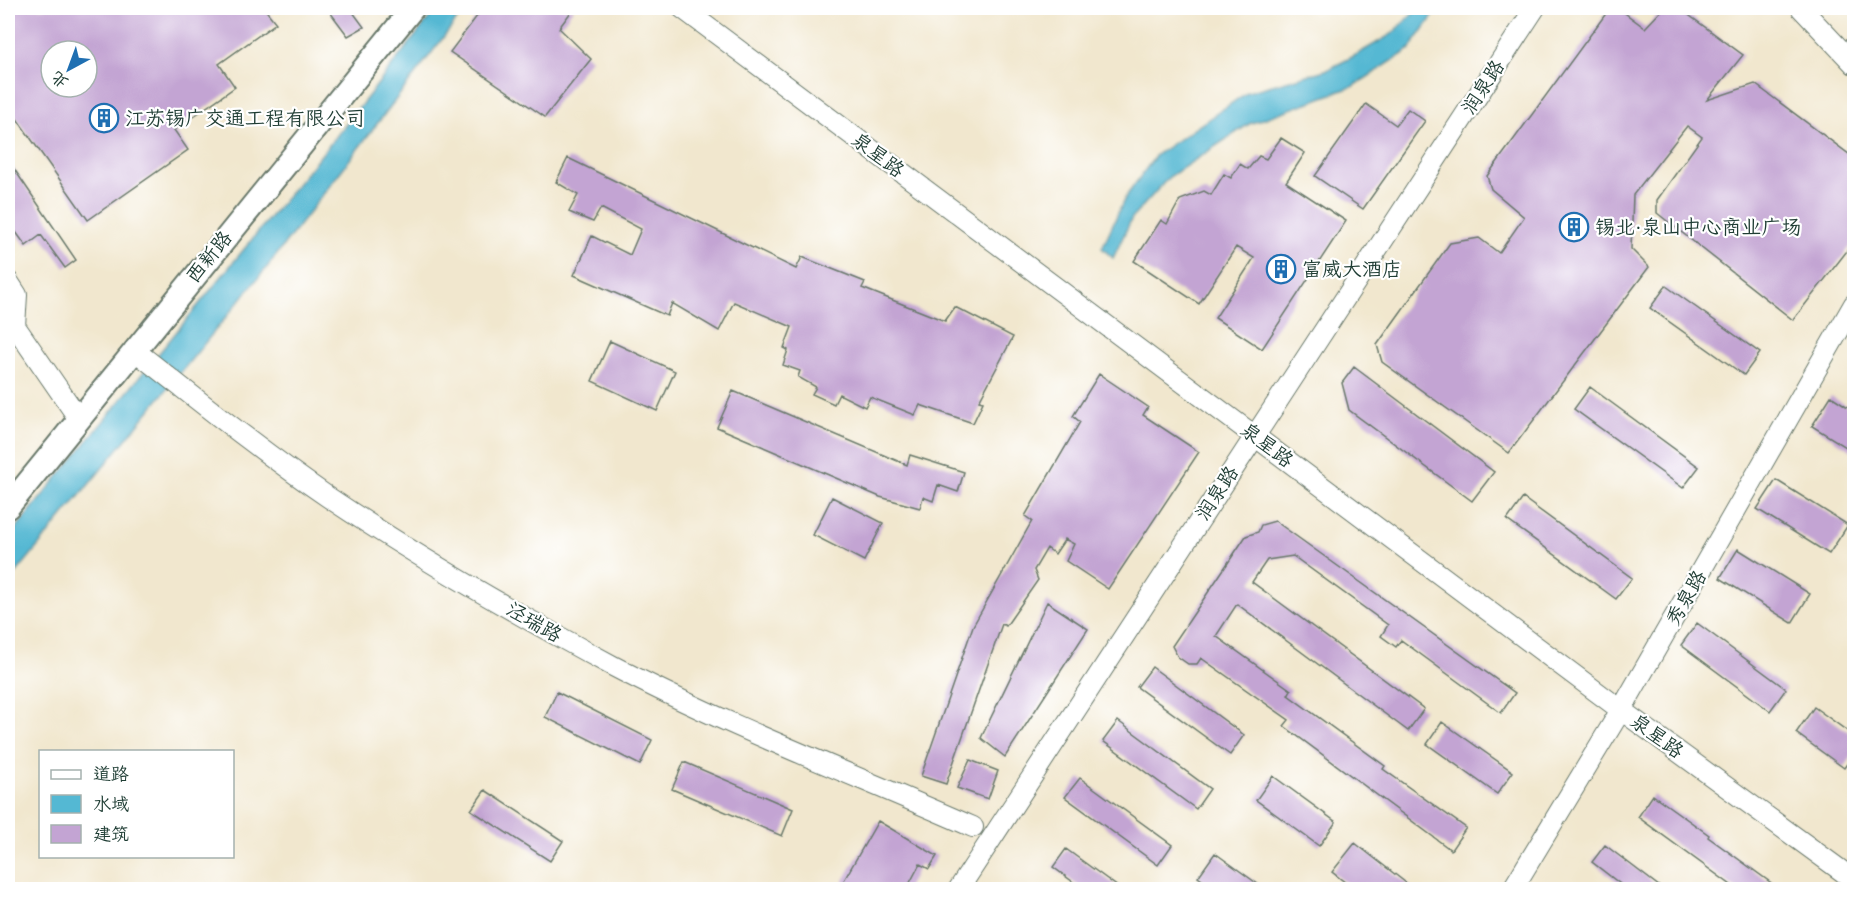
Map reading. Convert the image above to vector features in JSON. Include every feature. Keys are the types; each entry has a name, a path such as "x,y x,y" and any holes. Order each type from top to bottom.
{"main road":[{"name":"西新路","path":"8,507 79,419 140,355 413,8"}],"street":[{"name":"泉星路","path":"682,8 1621,710 1854,880"},
{"name":"润泉路","path":"958,890 1535,8"},
{"path":"1801,8 1854,64"},
{"path":"8,281 17,294 11,323 79,419"},
{"name":"秀泉路","path":"1512,890 1621,710 1854,304"},
{"name":"泾瑞路","path":"140,355 267,454 327,496 388,536 530,620 615,667 699,707 973,827"}],"water":[{"path":"437,8 466,8 268,266 8,583 8,538 352,117"},
{"path":"1419,8 1439,8 1409,50 1354,86 1249,124 1169,177 1132,218 1113,258 1102,248 1125,198 1156,155 1248,92 1329,69 1356,55 1392,34"}],"building":[{"name":"江苏锡广交通工程有限公司","path":"8,8 264,8 276,23 219,64 235,87 174,130 188,150 88,220 8,106"},
{"path":"327,8 350,8 364,27 348,36"},
{"path":"483,8 574,8 559,28 591,59 545,117 450,52"},
{"name":"锡北·泉山中心商业广场","path":"1610,8 1618,8 1645,28 1664,8 1679,8 1743,55 1707,100 1755,84 1854,158 1854,242 1793,320 1657,213 1657,200 1702,137 1687,126 1633,195 1631,249 1649,267 1509,453 1382,362 1377,345 1450,243 1479,238 1499,253 1524,217 1491,189 1487,176"},
{"path":"1366,104 1396,125 1408,109 1425,121 1363,209 1315,176"},
{"path":"1281,138 1305,153 1286,182 1346,221 1262,349 1215,318 1254,258 1236,247 1199,304 1134,261 1161,220 1167,224 1180,200 1204,191 1211,195 1224,174 1231,178 1240,164 1248,169 1259,156 1266,159"},
{"path":"568,158 796,269 802,257 865,282 862,288 945,321 955,307 1013,337 979,401 983,402 973,423 920,405 915,415 870,397 865,407 839,394 834,404 812,394 816,387 798,377 800,371 783,365 788,350 784,348 792,327 734,302 719,331 672,303 667,316 574,275 592,236 630,255 641,229 601,208 593,222 569,212 578,195 556,182"},
{"path":"8,160 76,260 65,268 41,235 26,246 8,221"},
{"path":"1666,286 1760,353 1744,375 1650,308"},
{"path":"610,341 675,371 657,411 592,381"},
{"path":"1354,367 1494,472 1472,501 1349,410 1342,383"},
{"path":"1099,374 1148,407 1143,415 1199,452 1108,589 1066,561 1074,544 1065,539 1055,554 1047,548 1034,570 1038,580 1006,626 1002,624 946,784 921,776 973,626 1032,521 1025,516 1080,422 1073,416"},
{"path":"1590,387 1699,467 1683,488 1574,409"},
{"path":"733,391 907,465 910,455 964,472 958,492 938,485 933,501 923,497 920,508 880,497 717,427"},
{"path":"1831,396 1854,411 1854,452 1812,426"},
{"path":"1776,480 1848,525 1829,554 1757,509"},
{"path":"832,497 883,523 864,561 813,535"},
{"path":"1523,498 1632,578 1616,599 1507,520"},
{"path":"1275,521 1515,693 1501,713 1401,640 1396,647 1381,636 1388,625 1293,556 1267,560 1252,582 1424,709 1408,731 1237,604 1216,636 1291,690 1288,695 1385,766 1383,769 1466,828 1451,850 1284,726 1289,720 1201,658 1197,664 1188,664 1178,657 1172,646 1246,536 1258,532 1261,525"},
{"path":"1738,549 1810,594 1792,623 1720,578"},
{"path":"1047,602 1088,629 1005,757 981,738"},
{"path":"1697,623 1786,689 1770,711 1681,645"},
{"path":"1152,667 1244,735 1230,755 1137,687"},
{"path":"557,692 652,740 640,765 545,717"},
{"path":"1814,707 1854,736 1854,754 1844,768 1796,733"},
{"path":"1118,721 1210,789 1196,809 1103,741"},
{"path":"1442,722 1513,772 1497,794 1427,744"},
{"path":"970,760 998,771 988,799 957,788"},
{"path":"684,762 793,809 782,836 672,789"},
{"path":"1273,776 1336,822 1319,846 1256,800"},
{"path":"1080,778 1172,845 1158,865 1065,797"},
{"path":"485,790 563,841 550,861 471,810"},
{"path":"1653,795 1781,890 1738,890 1638,817"},
{"path":"878,821 937,856 929,869 920,864 906,890 855,890 843,882"},
{"path":"1355,843 1415,890 1355,890 1332,872"},
{"path":"1605,845 1664,890 1628,890 1592,862"},
{"path":"1066,849 1122,890 1084,890 1053,867"},
{"path":"1215,853 1266,890 1216,890 1198,877"}],"place":[{"name":"江苏锡广交通工程有限公司","path":"104,118"},
{"name":"锡北·泉山中心商业广场","path":"1574,227"},
{"name":"富威大酒店","path":"1281,269"}]}
